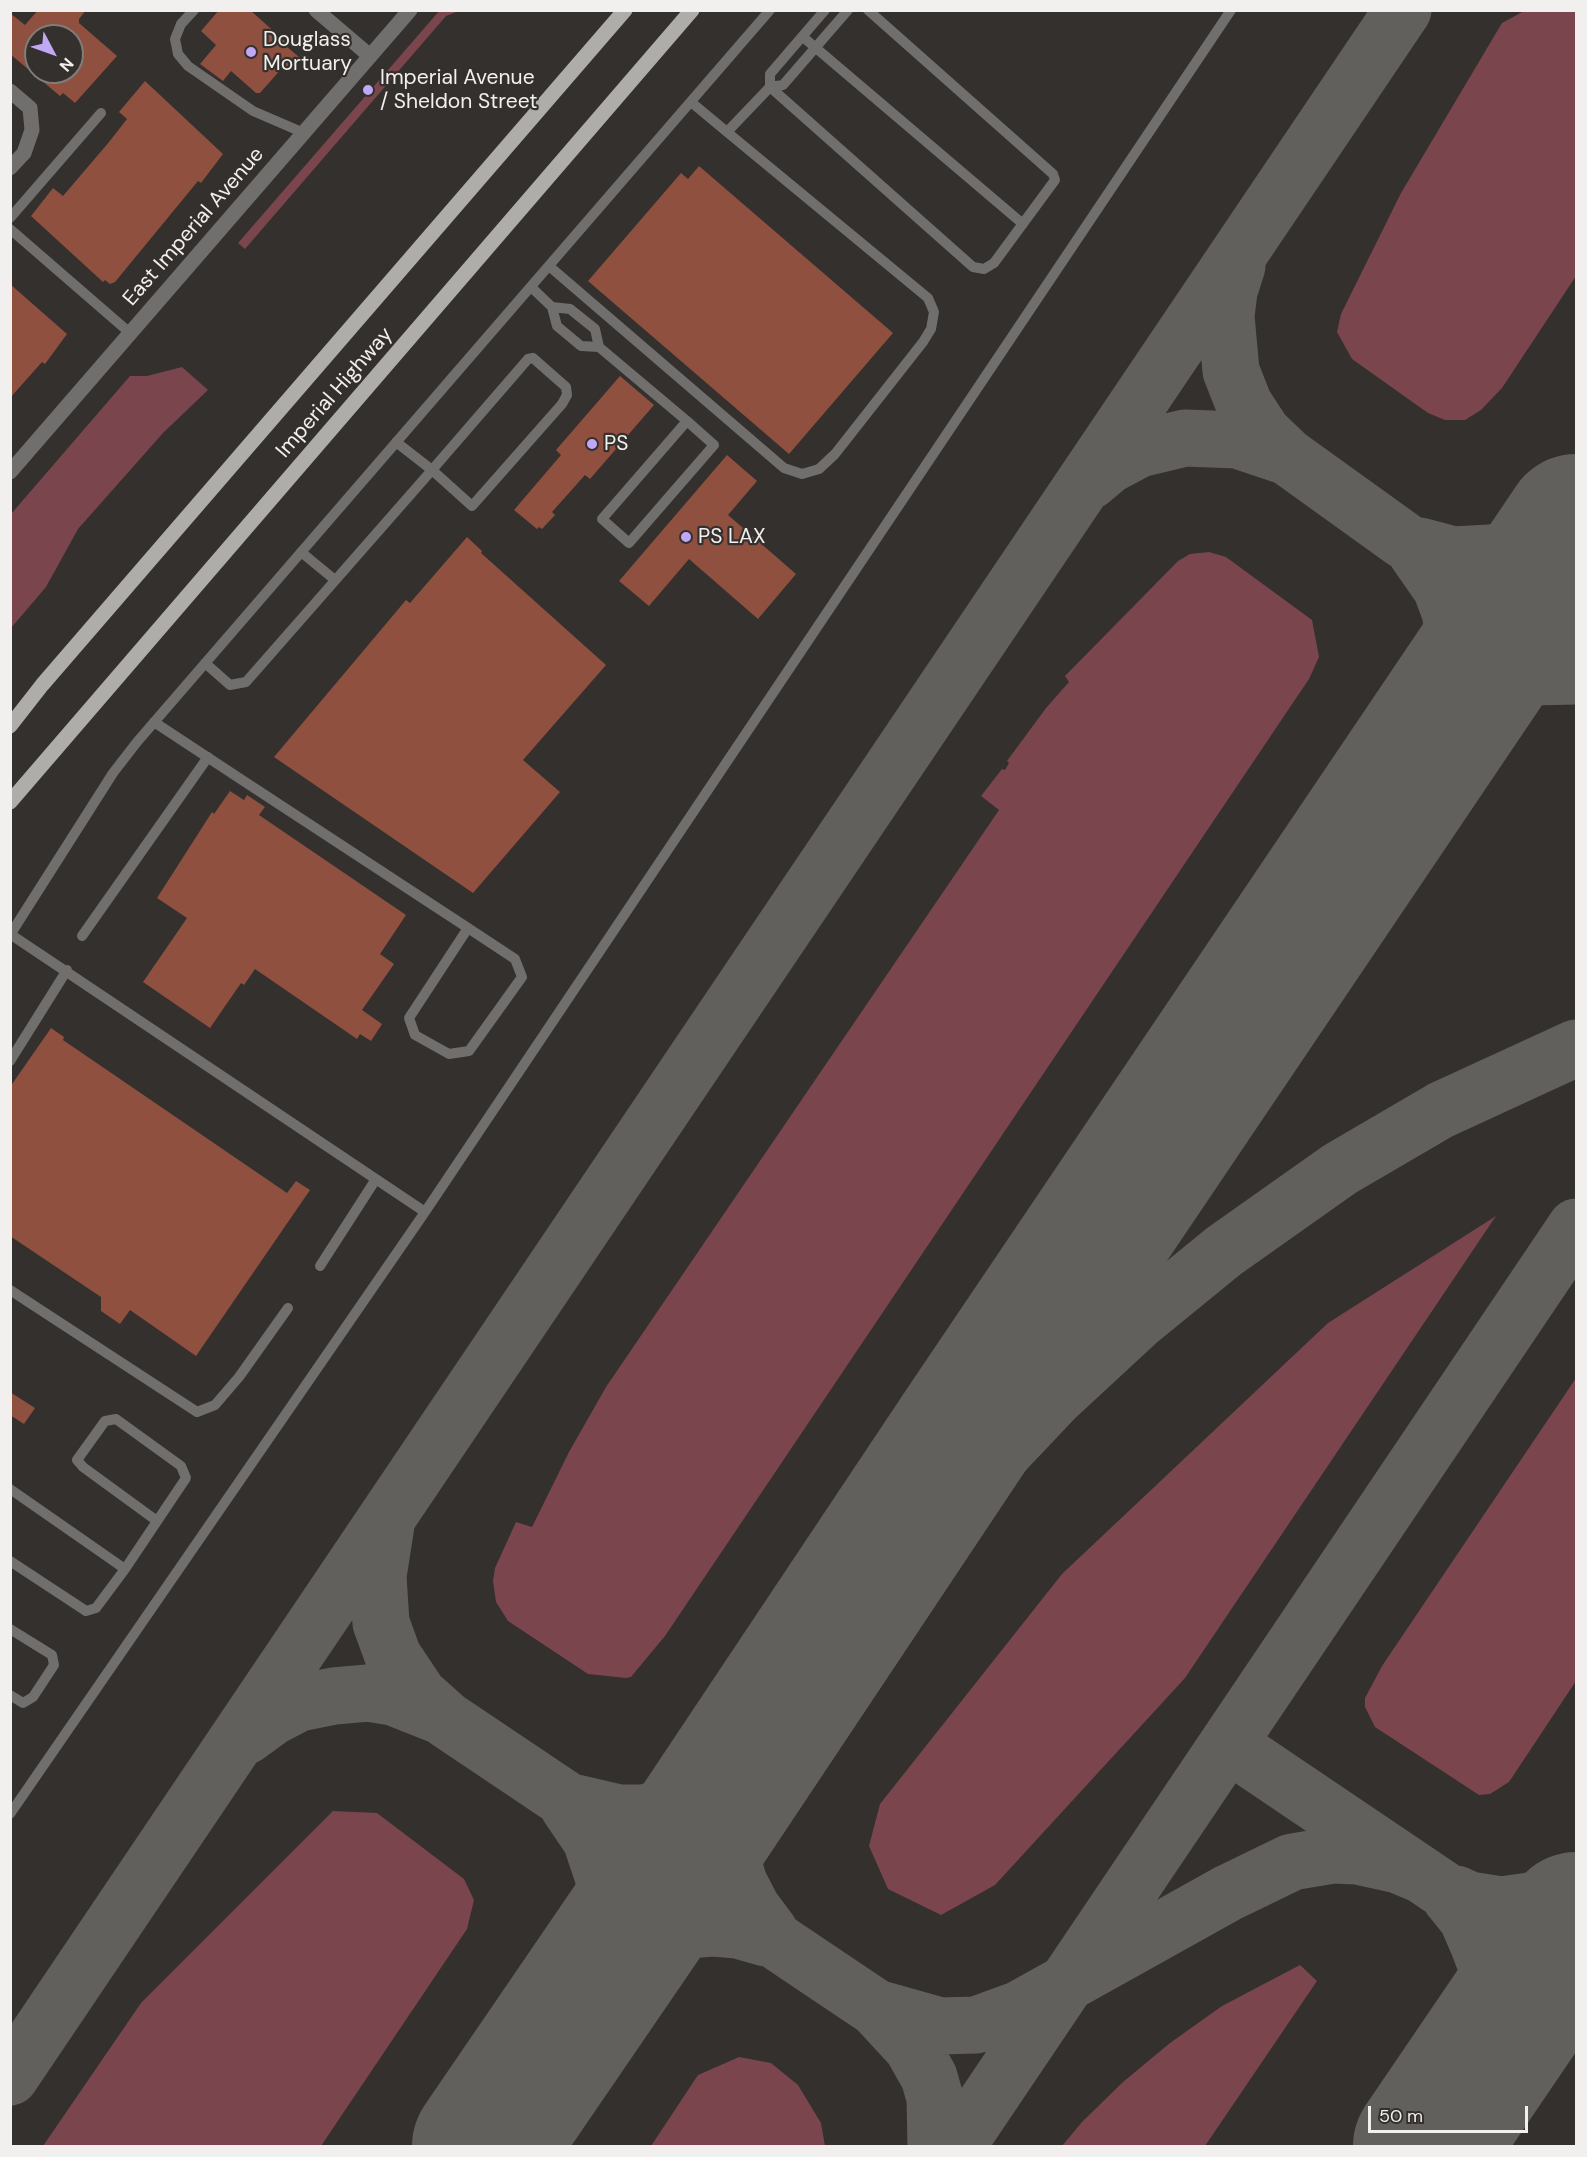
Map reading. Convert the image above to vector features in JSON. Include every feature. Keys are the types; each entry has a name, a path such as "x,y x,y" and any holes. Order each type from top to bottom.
{"main road":[{"name":"Imperial Highway","path":"10,726 42,685 625,10"},
{"name":"Imperial Highway","path":"10,802 692,10"}],"street":[{"path":"316,10 370,56"},
{"name":"East Imperial Avenue","path":"10,472 410,10"},
{"path":"10,91 30,108 32,130 24,153 10,168"}],"lane":[{"path":"194,10 181,24 175,39 177,54 188,66 253,111 304,133"},
{"path":"425,1212 11,934 113,773 154,722 770,10"},
{"path":"825,10 770,75 770,87 973,267 984,269 994,263 1023,224 1054,180 1053,174 868,10"},
{"path":"727,132 770,87 783,85 848,10"},
{"path":"10,1814 425,1212 1231,10"},
{"path":"803,37 1023,224"},
{"path":"549,266 784,468 802,474 819,469 835,454 923,342 931,329 934,312 928,298 691,102"},
{"path":"10,218 100,113"},
{"path":"10,229 130,333"},
{"path":"531,287 552,307 558,326 581,346 598,347 687,421 714,445 629,543 602,519 687,421"},
{"path":"552,307 570,309 595,329 598,347"},
{"path":"205,663 230,685 246,682 432,470 528,359 533,358 566,387 567,395 562,404 472,506 432,470 396,442"},
{"path":"301,552 335,580"},
{"path":"154,722 208,757 468,928 515,959 522,977 469,1051 448,1054 415,1035 409,1018 468,928"},
{"path":"82,936 208,757"},
{"path":"10,1061 67,970"},
{"path":"320,1266 376,1179"},
{"path":"10,1290 197,1412 215,1405 239,1377 288,1308"},
{"path":"10,1561 86,1611 96,1608 125,1569 186,1478 181,1466 116,1419 105,1421 77,1460 82,1467 157,1521"},
{"path":"10,1489 125,1569"},
{"path":"10,1629 52,1655 54,1665 33,1697 22,1703 10,1695"}],"shaded area":[{"path":"440,10 459,11 446,16 245,249 238,243"},
{"path":"1524,11 1576,11 1576,276 1502,388 1481,410 1465,420 1445,420 1428,413 1352,359 1337,332 1341,314 1401,193 1502,23"},
{"path":"182,367 208,390 163,433 78,529 46,587 11,628 11,514 130,376 147,376"},
{"path":"1209,552 1226,557 1312,620 1319,657 1309,679 665,1636 631,1677 588,1674 508,1621 496,1602 493,1581 495,1568 516,1522 532,1527 569,1452 606,1387 999,810 981,796 1002,769 1005,770 1009,763 1007,761 1046,708 1069,682 1065,676 1178,561 1190,554"},
{"path":"1496,1216 1185,1678 995,1885 941,1915 888,1889 869,1846 880,1804 1062,1574 1328,1323"},
{"path":"1576,1378 1576,1681 1509,1782 1490,1794 1479,1795 1375,1727 1365,1707 1365,1698 1382,1666"},
{"path":"333,1811 377,1813 464,1879 474,1900 467,1929 321,2146 43,2146 141,2003"},
{"path":"1300,1965 1317,1981 1205,2146 1062,2146 1082,2122 1123,2082 1170,2043 1222,2006"},
{"path":"739,2057 771,2063 798,2085 821,2123 825,2146 651,2146 698,2075"}],"building":[{"path":"38,10 86,10 79,19 79,23 26,24"},
{"name":"Douglass Mortuary","path":"219,10 250,10 299,57 286,71 283,67 260,93 256,93 231,71 223,81 200,64 216,45 201,31"},
{"path":"10,13 24,24 24,66 10,54"},
{"path":"84,27 117,56 75,103 63,93 60,96 46,84 84,84"},
{"path":"145,81 223,154 201,183 198,181 115,282 110,284 105,280 103,282 31,216 53,188 63,196 109,142 127,119 119,112"},
{"path":"699,166 893,333 789,454 588,281 681,173 688,179"},
{"path":"10,284 67,334 45,364 42,362 10,398"},
{"path":"620,376 654,405 590,479 585,475 552,512 555,515 542,529 539,527 537,529 514,510 561,455 556,450"},
{"name":"PS LAX","path":"727,455 757,481 728,515 796,574 758,619 689,559 649,606 619,581"},
{"path":"467,537 482,551 481,553 606,665 523,760 560,792 473,893 274,757 406,600 410,603"},
{"path":"230,791 244,800 247,795 265,807 259,815 406,915 380,954 394,964 362,1010 382,1024 371,1041 360,1034 357,1039 255,969 244,985 241,983 210,1028 143,982 187,918 157,898 212,812 214,814"},
{"path":"51,1028 64,1037 63,1040 287,1193 296,1181 310,1190 196,1356 130,1310 120,1324 101,1311 101,1297 10,1236 10,1087"},
{"path":"10,1392 35,1408 24,1424 10,1415"}],"taxiway":[{"path":"10,2077 1403,10"},
{"path":"1237,266 1229,291 1226,316 1231,371 1244,404 1263,433 1288,457 1402,539 1576,655"},
{"path":"1090,481 1109,465 1139,449 1185,438 1237,440 1288,457"},
{"path":"1420,546 1454,555 1508,552 1537,541 1576,512"},
{"path":"1376,824 1441,716 1453,680 1455,643 1450,612 1441,588 1416,552"},
{"path":"1435,745 1463,710 1489,693 1532,677 1576,676"},
{"path":"773,1721 821,1668 914,1551 968,1490 1056,1397 1137,1322 1224,1251 1340,1169 1441,1110 1576,1048"},
{"path":"957,2146 1576,1227"},
{"path":"386,1525 378,1576 381,1623 393,1656 419,1695 447,1720 876,2008 912,2047 929,2077 935,2098 936,2146"},
{"path":"246,1736 272,1717 299,1703 334,1696 368,1693 393,1697 441,1716"},
{"path":"762,1738 738,1784 730,1834 733,1863 739,1883 752,1908 770,1932"},
{"path":"1228,1744 1576,1979"},
{"path":"576,1803 619,1813 643,1813 667,1808 703,1792 753,1747"},
{"path":"568,1806 591,1840 604,1879 607,1903 603,1947 582,1996"},
{"path":"876,2008 940,2026 976,2025 1020,2009 1228,1893 1292,1862 1334,1855 1357,1856 1398,1865 1422,1875"},
{"path":"1456,1894 1469,1900 1501,1905 1537,1900 1576,1886"},
{"path":"1450,1897 1467,1918 1488,1970 1490,2006 1485,2041 1458,2097"},
{"path":"572,2015 616,1966 641,1947 662,1937 686,1930 713,1928 738,1930 766,1938"},
{"path":"1467,2088 1503,2053 1530,2035 1576,2023"}],"runway":[{"path":"484,2146 672,1871 966,1430 1576,526"},
{"path":"1425,2146 1576,1924"}],"place":[{"name":"Douglass Mortuary","path":"251,52"},
{"name":"Imperial Avenue / Sheldon Street","path":"368,90"},
{"name":"PS","path":"592,444"},
{"name":"PS LAX","path":"686,537"}]}
